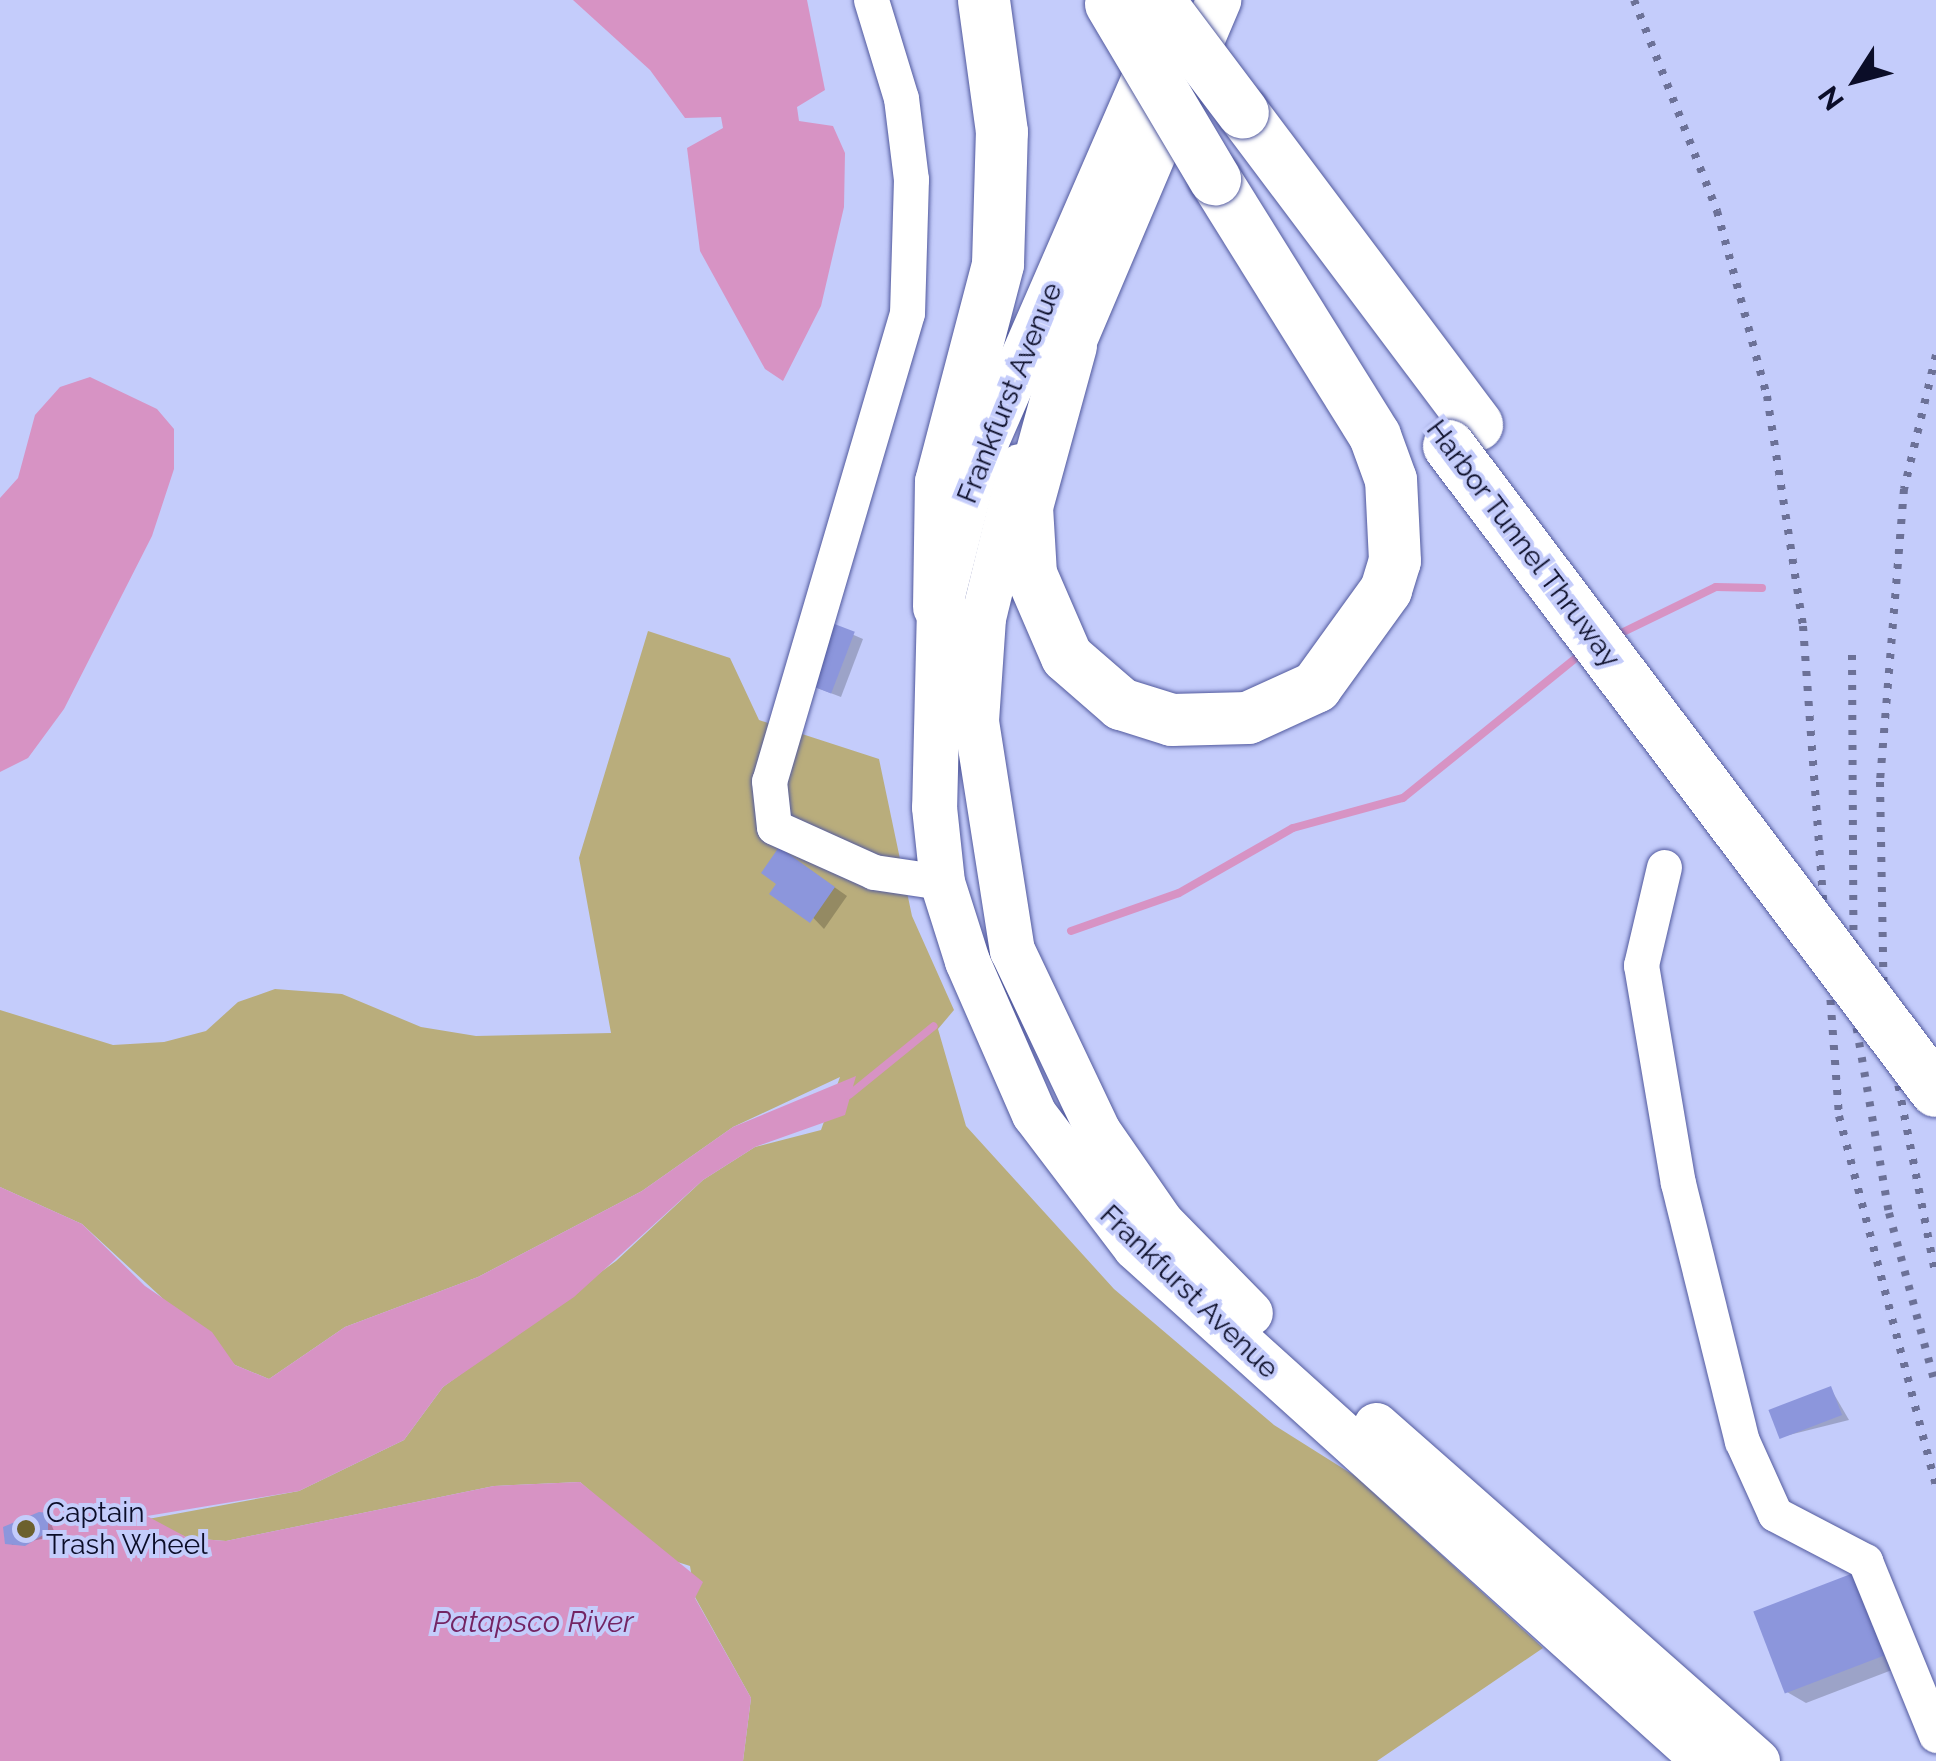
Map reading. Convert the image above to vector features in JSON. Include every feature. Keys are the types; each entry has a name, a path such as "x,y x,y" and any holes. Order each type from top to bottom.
{"highway":[{"path":"939,607 941,482 998,264 1002,132 984,0"},
{"path":"1071,346 1026,508 1031,574 1066,656 1121,704 1172,720 1248,718 1316,687 1386,590 1395,561 1392,480 1375,436 1228,148 1126,1"},
{"name":"Harbor Tunnel Thruway","path":"1126,1 1228,148 1463,435 1936,1035"},
{"name":"Harbor Tunnel Thruway","path":"1463,435 1936,1091"}],"main road":[{"name":"Frankfurst Avenue","path":"1177,0 974,469 939,607 929,723 942,882 994,1036 1034,1114 1135,1247 1705,1761"},
{"name":"Frankfurst Avenue","path":"1218,0 1071,346 996,542 977,704 981,797 1012,950 1098,1132 1216,1284 1757,1761"},
{"path":"981,797 975,849 942,882 968,894 1030,1048 1098,1132"}],"lane":[{"path":"871,0 901,98 912,180 907,314 770,780 774,828 874,872 942,882"},
{"path":"1664,867 1641,965 1678,1184 1742,1441 1775,1514 1865,1562 1936,1735"}],"shaded area":[{"path":"648,631 730,658 759,720 879,759 912,916 954,1010 938,1029 966,1126 1114,1289 1274,1425 1355,1476 1543,1648 1377,1761 743,1761 751,1698 695,1597 690,1566 668,1559 580,1482 494,1486 226,1541 188,1538 148,1519 299,1491 404,1440 443,1387 616,1261 703,1180 755,1147 821,1130 840,1077 733,1127 642,1191 478,1277 345,1327 269,1379 235,1365 82,1224 0,1187 0,1010 113,1045 164,1042 206,1031 238,1002 275,989 342,994 421,1027 476,1036 611,1033 579,858"}],"water":[{"path":"573,0 807,0 825,90 797,107 799,121 833,126 845,153 844,207 821,306 783,381 765,369 700,251 687,148 723,128 721,117 685,118 650,70"},
{"path":"90,377 157,409 174,429 174,469 152,536 64,709 28,758 0,772 0,498 18,478 35,415 60,387"},
{"name":"Patapsco River","path":"856,1076 845,1115 755,1147 703,1180 574,1297 443,1387 404,1440 299,1491 147,1516 188,1538 226,1541 494,1486 580,1482 703,1582 695,1598 751,1698 743,1761 0,1761 0,1187 82,1224 145,1286 212,1332 235,1365 269,1379 345,1327 478,1277 642,1191 733,1127"}],"building":[{"path":"824,620 855,632 831,693 800,682"},
{"path":"779,847 835,887 810,923 769,894 776,884 761,873"},
{"path":"1831,1386 1842,1415 1780,1439 1768,1410"},
{"name":"Captain Trash Wheel","path":"39,1512 48,1513 48,1532 25,1546 5,1544 3,1527"},
{"path":"1856,1572 1888,1654 1785,1694 1753,1611"}],"waterway":[{"path":"1613,637 1716,587 1762,588"},
{"path":"1071,931 1179,893 1293,828 1403,798 1583,652"},
{"path":"849,1095 934,1026"}],"railway":[{"path":"1634,0 1717,211 1767,396 1803,626 1839,1116 1936,1486"},
{"path":"1936,355 1904,489 1880,782 1884,1012 1936,1276"},
{"path":"1852,655 1854,1013 1889,1213 1936,1387"}],"place":[{"name":"Captain Trash Wheel","path":"26,1529"}]}
